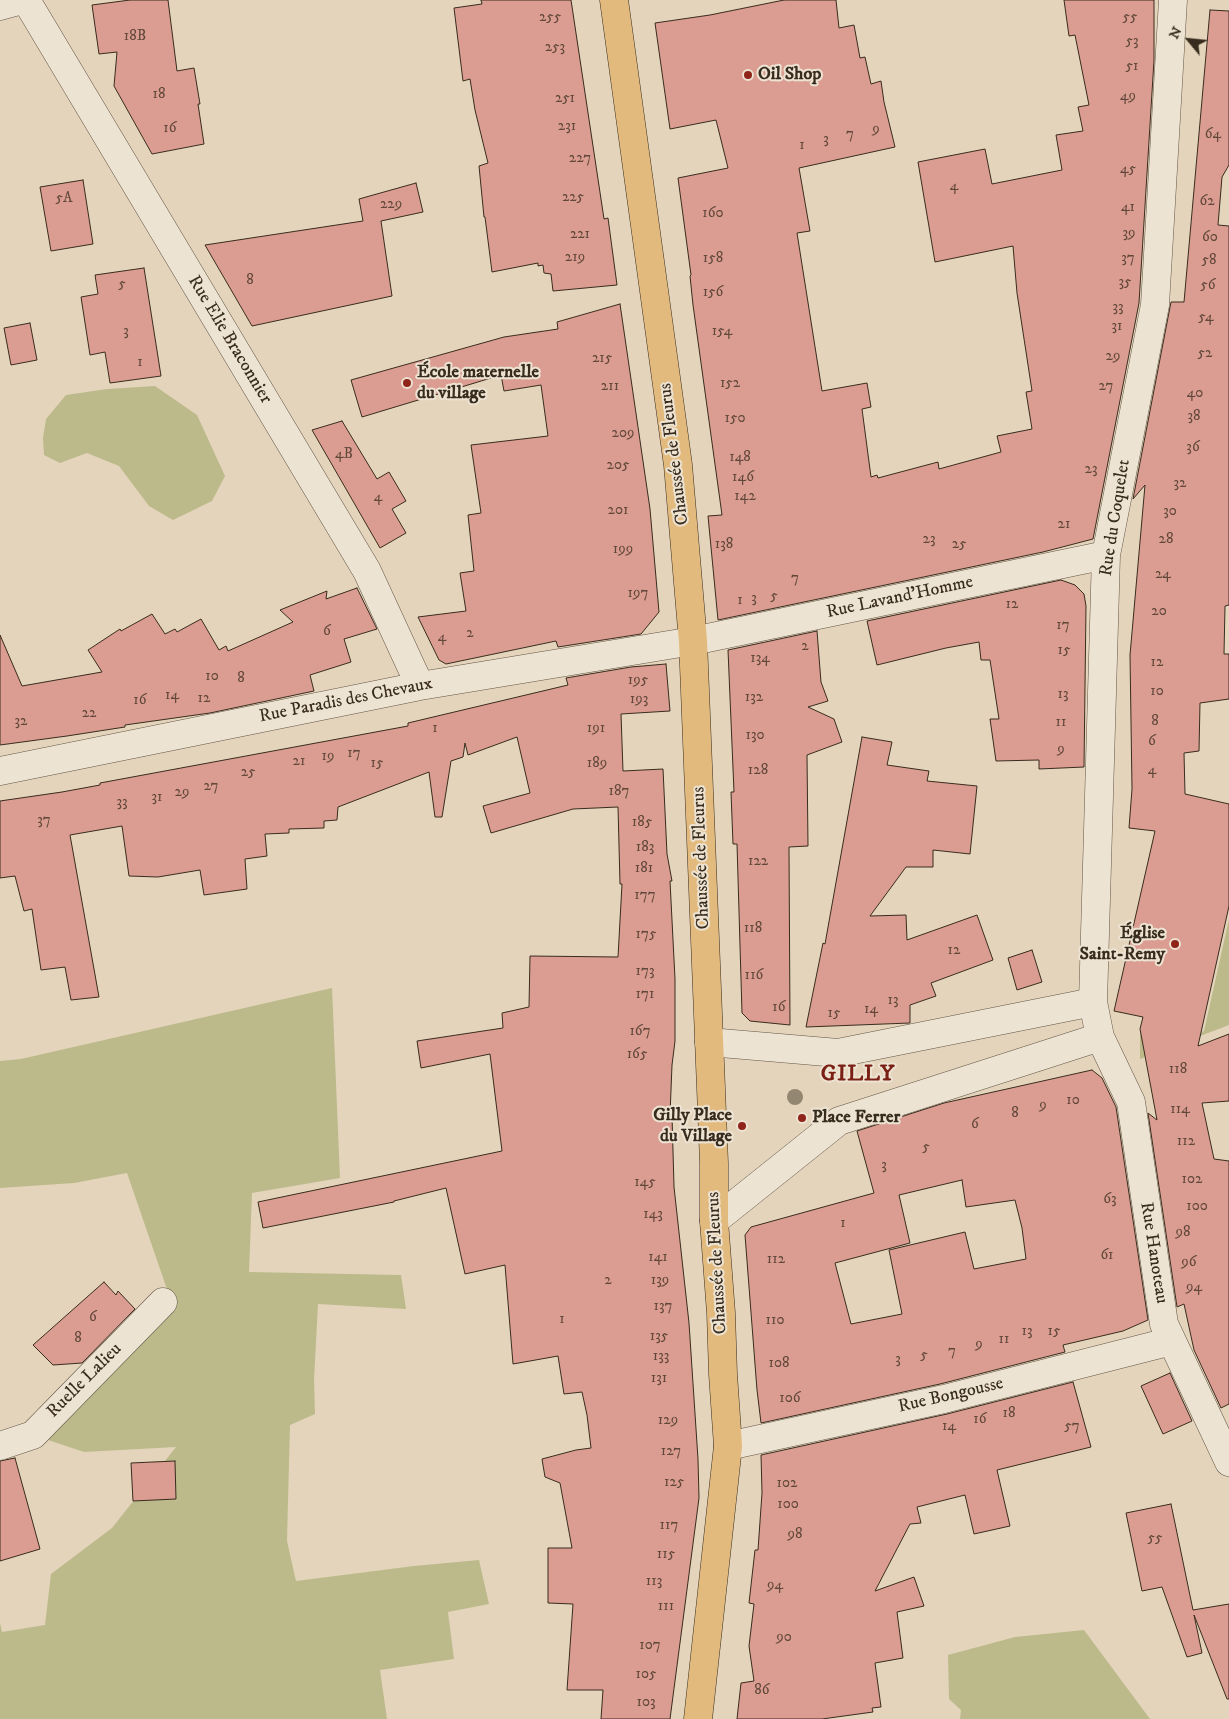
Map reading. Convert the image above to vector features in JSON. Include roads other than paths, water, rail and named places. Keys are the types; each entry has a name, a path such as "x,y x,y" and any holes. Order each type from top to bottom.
{"main road":[{"name":"Chaussée de Fleurus","path":"614,0 678,466 693,641 714,1163 714,1221 728,1446 698,1719"}],"street":[{"path":"0,6 24,0"},
{"name":"Rue Elie Braconnier","path":"24,0 367,571 420,686"},
{"name":"Rue du Coquelet","path":"1100,1037 1092,1002 1106,556 1155,305 1173,0"},
{"name":"Rue Lavand'Homme","path":"693,641 1106,556"},
{"name":"Rue Paradis des Chevaux","path":"0,771 420,686 693,641"},
{"path":"709,1042 838,1053 1092,1002"},
{"path":"714,1221 839,1121 1100,1037"},
{"name":"Rue Hanoteau","path":"1100,1037 1131,1102 1164,1324 1229,1462"},
{"name":"Ruelle Lalieu","path":"0,1446 33,1435 163,1302"},
{"name":"Rue Bongousse","path":"728,1446 944,1399 1172,1341"}],"place":[{"name":"Oil Shop","path":"748,75"},
{"name":"École maternelle du village","path":"407,383"},
{"name":"Église Saint-Remy","path":"1175,944"},
{"name":"Place Ferrer","path":"802,1118"},
{"name":"Gilly Place du Village","path":"742,1126"}],"district":[{"name":"GILLY","path":"858,1075"}]}
